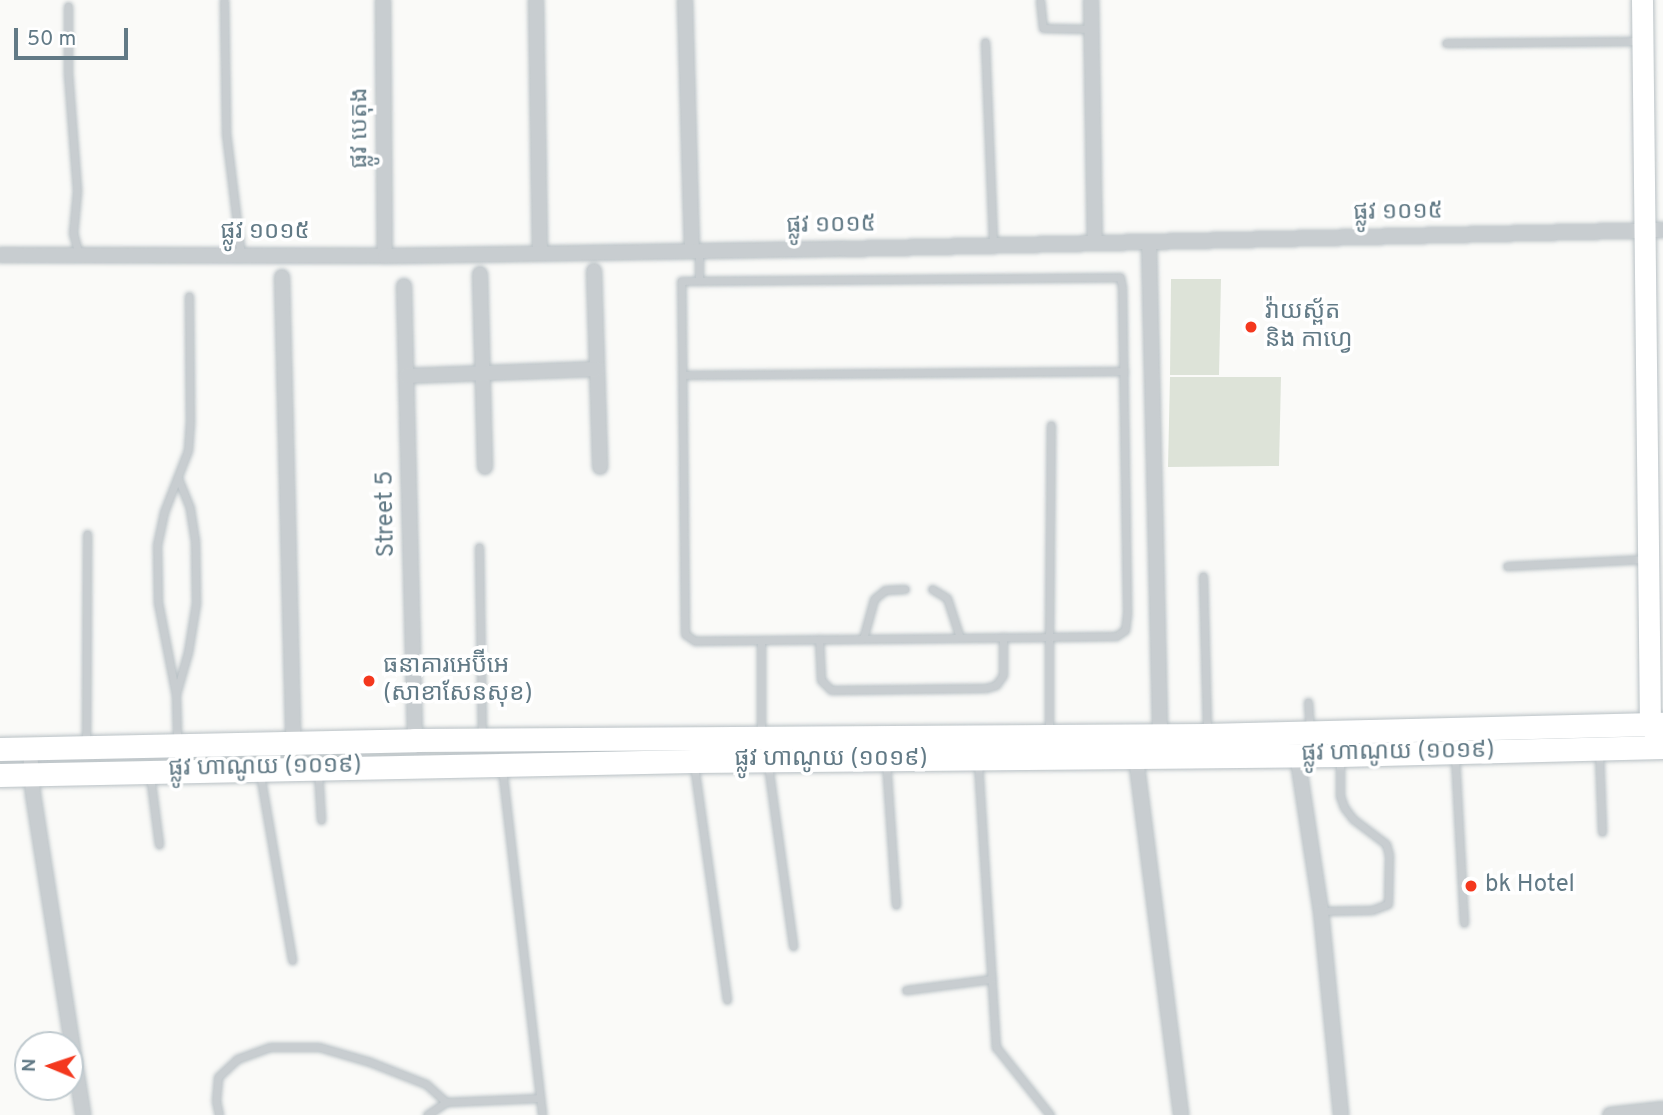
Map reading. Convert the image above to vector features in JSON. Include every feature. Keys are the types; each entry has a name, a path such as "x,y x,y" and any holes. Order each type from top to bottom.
{"main road":[{"path":"1642,0 1653,230 1648,559 1657,725 1663,746"},
{"name":"ផ្លូវ ហាណូយ (១០១៩)","path":"0,775 693,761 763,753 1048,748 1136,758 1301,740 1657,725"},
{"name":"ផ្លូវ ហាណូយ (១០១៩)","path":"0,749 482,739 886,760 978,759 1160,735 1301,740 1339,755 1663,746"}],"street":[{"name":"ផ្លូវ បេតុង","path":"383,0 385,256"},
{"path":"536,0 540,253"},
{"path":"685,0 695,250"},
{"path":"1091,0 1095,243"},
{"name":"ផ្លូវ ១០១៥","path":"0,255 385,256 1653,230"},
{"path":"1149,242 1160,735"},
{"path":"594,271 600,467"},
{"path":"480,274 485,467"},
{"path":"282,277 293,741"},
{"name":"Street 5","path":"404,286 415,740"},
{"path":"406,376 597,369"},
{"path":"1301,740 1341,1115"},
{"path":"30,748 31,774 83,1115"},
{"path":"1136,758 1181,1115"},
{"path":"1610,1115 1663,1109"}],"lane":[{"path":"224,0 226,132 240,255"},
{"path":"1040,0 1043,28 1092,29"},
{"path":"68,6 68,73 77,191 73,233 79,255"},
{"path":"1446,43 1643,41"},
{"path":"985,42 993,245"},
{"path":"695,250 699,281"},
{"path":"1120,277 1124,371 1125,630 1116,636 695,641 685,634 681,281 699,281 1120,277"},
{"path":"178,770 176,695 158,602 157,545 164,512 188,450 189,296"},
{"path":"683,375 1124,371"},
{"path":"1048,748 1051,425"},
{"path":"176,695 188,652 196,603 195,541 190,508 178,479"},
{"path":"86,747 87,534"},
{"path":"479,547 482,739"},
{"path":"1507,566 1648,559"},
{"path":"1203,576 1207,735"},
{"path":"863,639 874,599 885,590 905,589"},
{"path":"932,589 947,598 960,638"},
{"path":"819,639 821,680 831,690 973,688 996,685 1003,675 1003,638"},
{"path":"761,640 763,753 793,946"},
{"path":"1301,740 1308,702"},
{"path":"1598,748 1602,832"},
{"path":"1455,752 1464,923"},
{"path":"1321,911 1373,910 1388,904 1390,855 1386,844 1353,819 1344,807 1340,796 1339,755"},
{"path":"978,759 996,1047 1050,1115"},
{"path":"886,760 895,905"},
{"path":"693,761 727,1000"},
{"path":"501,764 542,1115"},
{"path":"317,767 321,820"},
{"path":"259,768 292,960"},
{"path":"149,771 159,844"},
{"path":"906,990 991,979"},
{"path":"219,1115 216,1101 218,1077 237,1059 270,1047 319,1047 370,1062 426,1084 446,1102"},
{"path":"427,1115 446,1102 540,1098"}],"shaded area":[{"path":"1171,279 1221,279 1219,375 1170,375"},
{"path":"1170,377 1281,377 1279,466 1168,467"}],"place":[{"name":"វ៉ាយស្ព័ត និង កាហ្វេ","path":"1251,327"},
{"name":"ធនាគារអេប៊ីអេ (សាខាសែនសុខ)","path":"369,681"},
{"name":"bk Hotel","path":"1471,886"}]}
